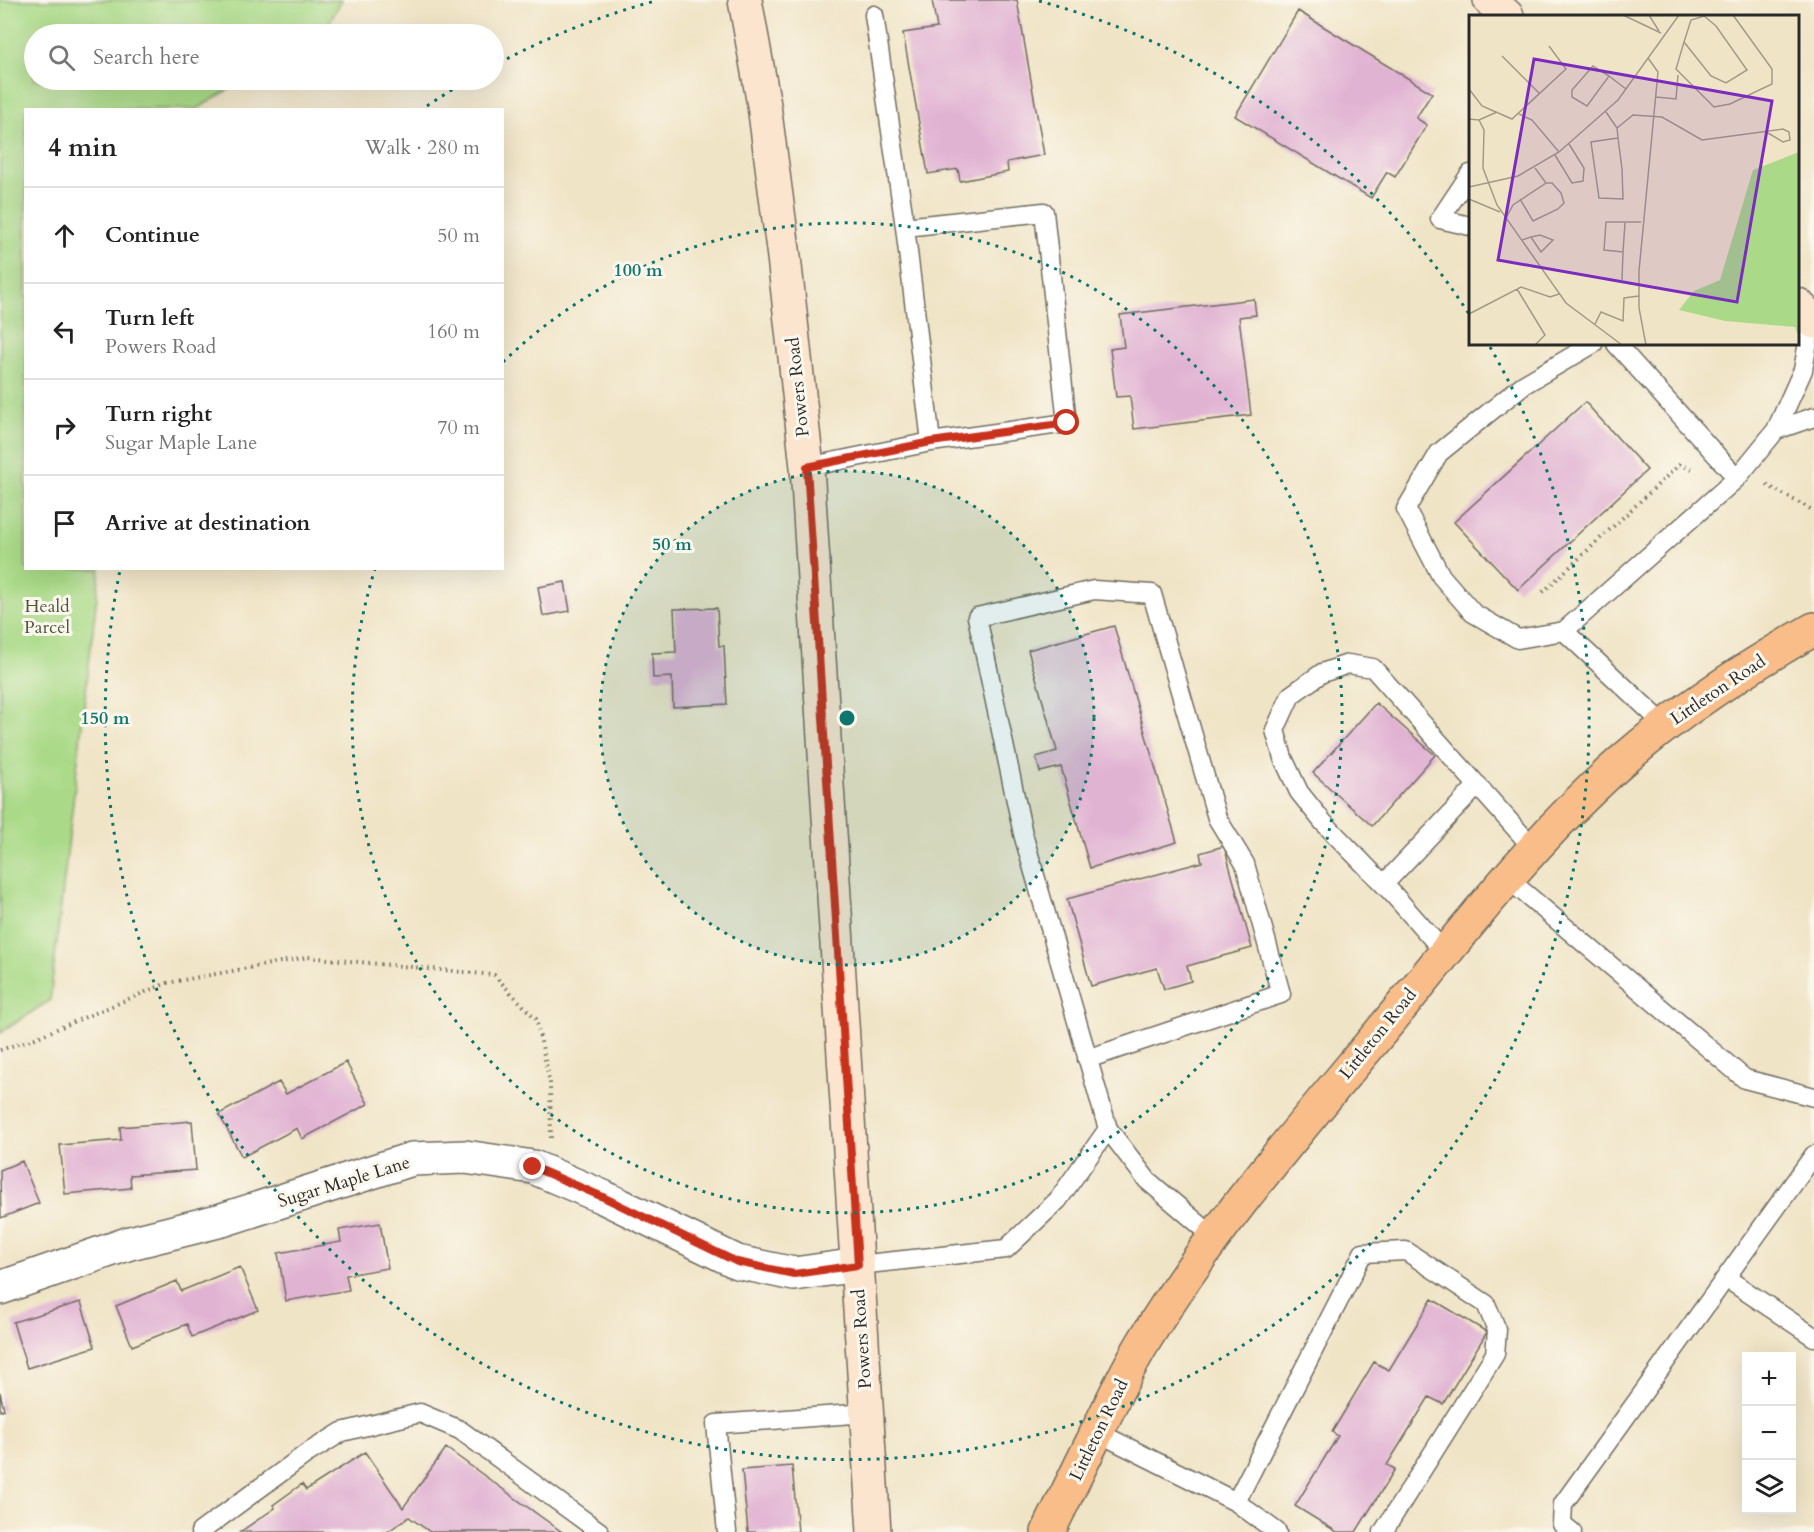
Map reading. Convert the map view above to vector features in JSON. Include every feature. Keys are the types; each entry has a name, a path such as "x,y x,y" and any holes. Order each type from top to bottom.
{"main road":[{"name":"Powers Road","path":"745,0 764,105 784,257 807,467 874,1532"},
{"path":"1490,0 1506,15"},
{"name":"Littleton Road","path":"1048,1532 1144,1341 1214,1237 1245,1195 1507,878 1557,823 1620,762 1711,692 1814,629"}],"street":[{"name":"Sugar Maple Lane","path":"0,1288 130,1243 222,1220 412,1160 465,1157 533,1167 603,1197 737,1262 794,1274 858,1265"}],"lane":[{"path":"874,15 905,227 931,442"},
{"path":"1469,176 1440,219 1469,226"},
{"path":"807,467 931,442 1067,423 1044,212 905,227"},
{"path":"1591,345 1524,385 1439,453 1406,509 1441,576 1473,613 1518,639 1564,631 1737,478 1776,430 1803,370 1808,316"},
{"path":"1617,345 1737,478"},
{"path":"1776,430 1814,417"},
{"path":"1087,1059 1281,994 1245,864 1217,818 1152,594 1094,590 977,617 1023,834 1087,1059 1107,1129 1147,1180 1214,1237"},
{"path":"1564,631 1666,726"},
{"path":"1445,953 1384,884 1323,822 1299,792 1283,758 1275,730 1291,695 1322,673 1348,664 1373,668 1534,849"},
{"path":"1384,884 1478,785"},
{"path":"1507,878 1745,1079 1814,1097"},
{"path":"858,1265 1006,1249 1059,1200 1107,1129"},
{"path":"1572,1532 1562,1524 1563,1504 1814,1155"},
{"path":"1236,1502 1363,1253 1406,1251 1486,1304 1497,1330 1497,1338 1495,1354 1383,1532"},
{"path":"1725,1278 1814,1337"},
{"path":"200,1532 306,1454 342,1432 420,1413 460,1430 600,1532"},
{"path":"727,1532 716,1424 867,1413"},
{"path":"1097,1432 1236,1502 1277,1532"}],"path":[{"path":"1543,592 1679,465 1697,469"},
{"path":"1767,485 1814,511"},
{"path":"0,1050 33,1039 167,983 308,957 494,975 536,1019 550,1082 551,1174"}],"green space":[{"name":"Heald Parcel","path":"0,0 342,0 328,24 24,24 24,90 228,90 199,108 24,108 24,570 100,570 50,1000 0,1033"}],"building":[{"path":"932,0 1017,0 1044,155 1007,162 1008,172 960,181 958,169 928,174 903,33 937,28"},
{"path":"1298,11 1432,93 1416,118 1427,125 1395,177 1387,172 1371,198 1235,116"},
{"path":"1254,299 1256,315 1239,317 1251,415 1134,429 1130,396 1116,397 1110,349 1124,347 1120,315"},
{"path":"1585,402 1647,470 1518,590 1454,522"},
{"path":"565,582 570,611 543,616 538,587"},
{"path":"717,608 719,646 724,646 727,704 673,707 672,677 653,678 652,653 676,652 674,609"},
{"path":"1114,626 1177,842 1090,868 1061,767 1040,772 1036,757 1057,751 1028,650"},
{"path":"1376,703 1435,755 1372,826 1313,773"},
{"path":"1224,846 1252,948 1187,966 1191,981 1164,989 1157,968 1091,986 1067,899 1202,862 1200,853"},
{"path":"346,1062 368,1104 302,1139 297,1128 242,1157 219,1114 279,1082 286,1094"},
{"path":"192,1121 196,1170 130,1175 131,1188 65,1194 60,1145 121,1140 120,1127"},
{"path":"22,1161 39,1203 1,1218 0,1170"},
{"path":"380,1223 388,1268 346,1275 349,1290 286,1301 278,1253 341,1242 339,1230"},
{"path":"240,1267 258,1310 192,1337 187,1324 132,1346 116,1306 177,1281 181,1291"},
{"path":"1432,1299 1487,1332 1443,1404 1429,1397 1387,1465 1395,1469 1356,1532 1337,1532 1295,1506 1338,1436 1332,1432 1374,1362 1389,1370"},
{"path":"81,1302 95,1347 27,1368 13,1322"},
{"path":"0,1392 4,1410 0,1411"},
{"path":"446,1448 562,1532 430,1532 409,1517 387,1532 240,1532 275,1508 273,1505 302,1484 306,1490 365,1452 403,1508"},
{"path":"792,1466 798,1532 748,1532 742,1470"}],"route":[{"path":"533,1167 603,1197 737,1262 794,1274 858,1265 807,467 931,442 1067,423"}]}
